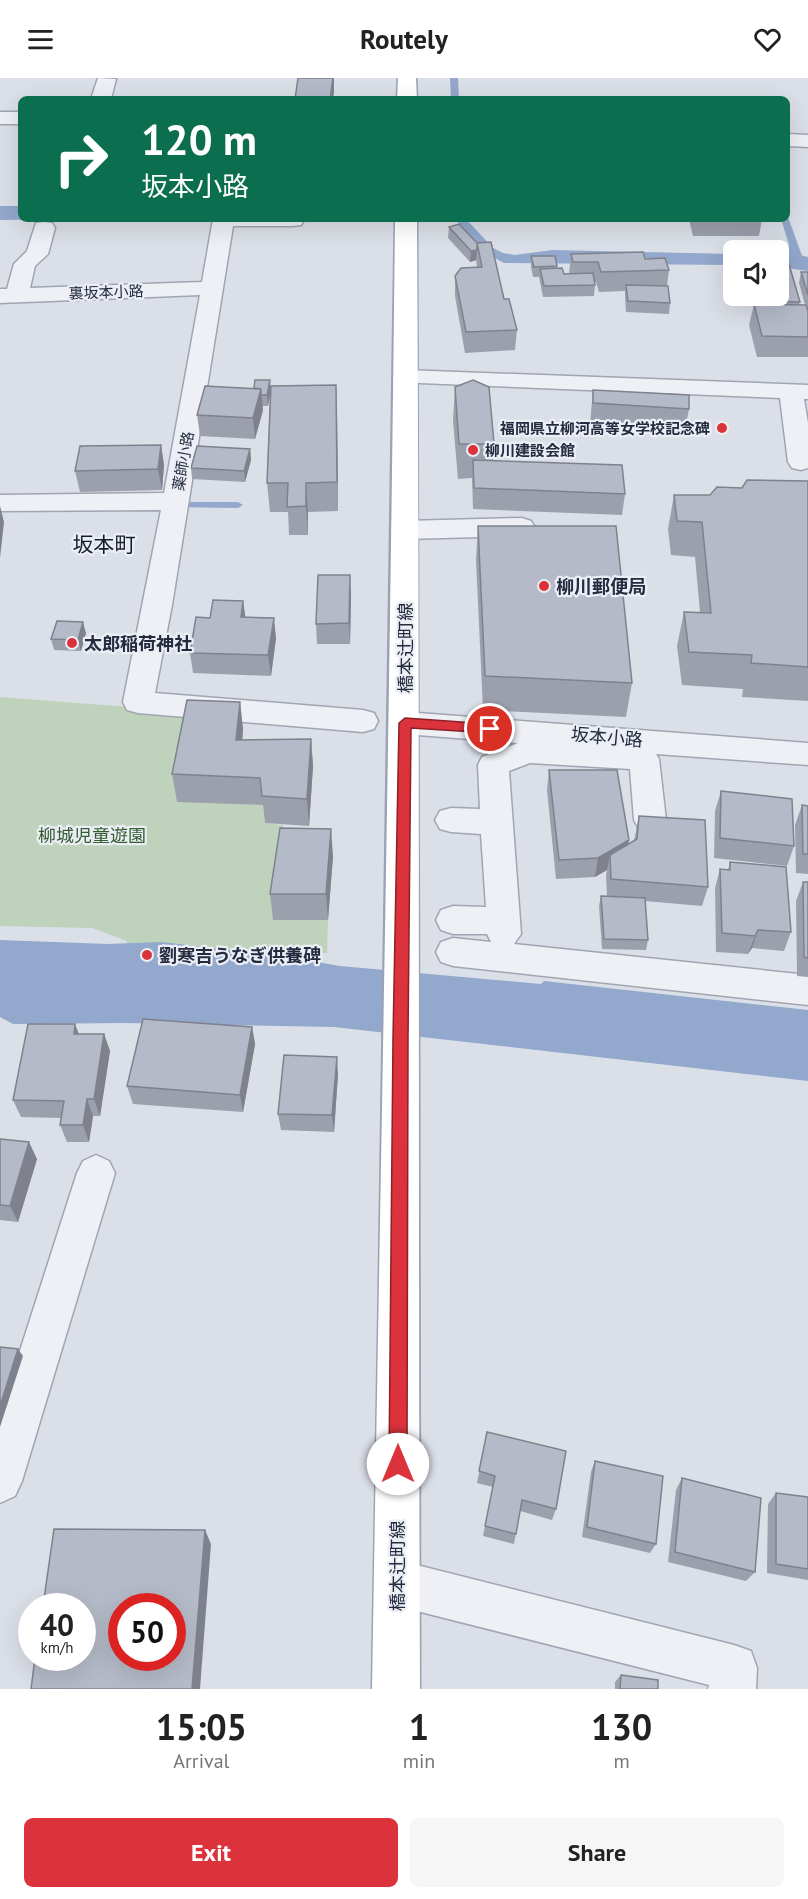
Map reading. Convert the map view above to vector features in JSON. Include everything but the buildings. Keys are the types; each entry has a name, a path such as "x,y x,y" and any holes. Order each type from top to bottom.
{"main road":[{"path":"406,96 407,78"},
{"name":"橋本辻町線","path":"396,1689 400,1038 405,723 406,222"}],"street":[{"path":"102,96 107,79"},
{"path":"0,118 18,118"},
{"name":"薬師小路","path":"224,222 175,505 138,702 363,721"},
{"path":"8,296 25,264 37,254 42,236 16,244"},
{"name":"裏坂本小路","path":"8,296 211,288"},
{"path":"405,377 800,392 801,462"},
{"path":"0,502 175,505"},
{"path":"404,530 542,528"},
{"path":"405,723 529,741"},
{"path":"529,741 493,765 503,928 453,936 808,990"},
{"name":"坂本小路","path":"529,741 643,750 808,753"},
{"path":"643,750 650,820"},
{"path":"451,819 496,822"},
{"path":"0,1481 96,1173"},
{"path":"397,1583 734,1668 732,1689"}],"green space":[{"name":"柳城児童遊園","path":"0,697 195,712 177,801 263,805 265,823 283,825 273,920 328,920 327,953 181,949 120,968 127,941 92,928 0,926"}],"water":[{"path":"0,206 18,206 18,220 0,220"},
{"path":"458,222 469,222 493,248 515,255 552,250 723,254 723,265 504,263 489,255"},
{"path":"789,246 800,255 808,257 808,271 789,268"},
{"path":"0,940 108,944 162,942 289,957 340,966 541,984 544,981 808,1010 808,1081 334,1027 125,1023 13,1024 0,1017"}],"waterway":[{"path":"454,78 455,96"},
{"path":"786,222 800,264"},
{"path":"171,505 238,505"}],"place":[{"name":"福岡県立柳河高等女学校記念碑","path":"722,428"},
{"name":"柳川建設会館","path":"473,450"},
{"name":"柳川郵便局","path":"544,586"},
{"name":"太郎稲荷神社","path":"72,643"},
{"name":"劉寒吉うなぎ供養碑","path":"147,955"}],"district":[{"name":"坂本町","path":"104,544"}],"route":[{"path":"398,1464 400,1038 405,723 490,729"}]}
